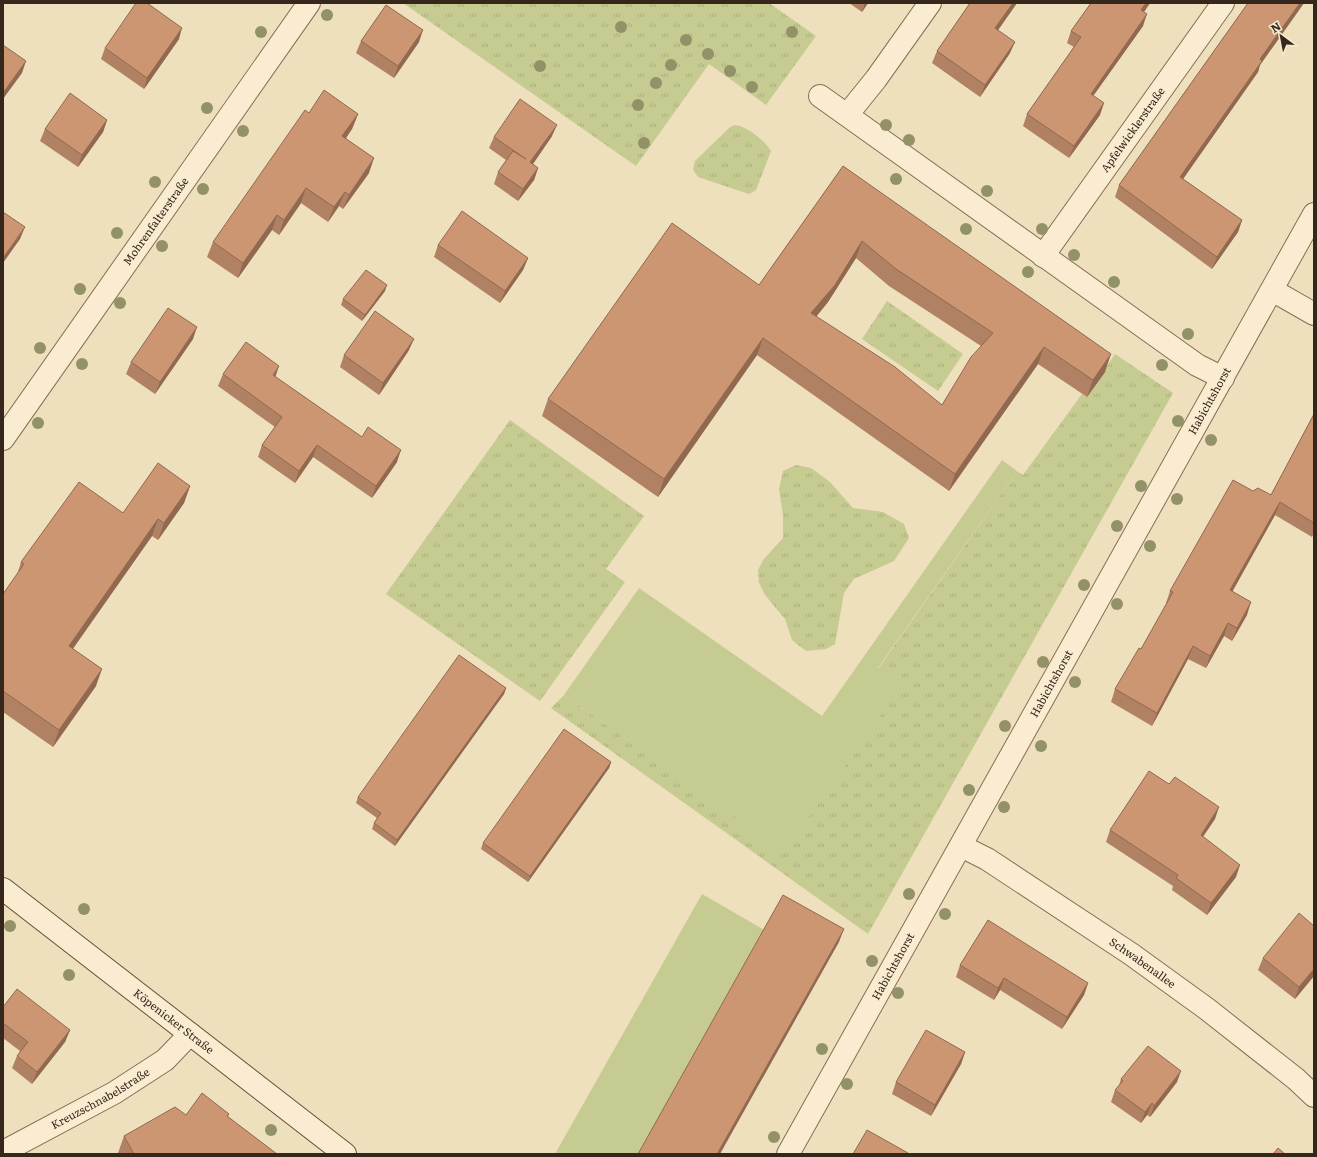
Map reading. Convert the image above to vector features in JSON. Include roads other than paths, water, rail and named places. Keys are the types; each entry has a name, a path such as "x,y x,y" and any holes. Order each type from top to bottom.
{"street":[{"name":"Mohrenfalterstraße","path":"3,439 309,3"},
{"path":"847,116 876,79 930,3"},
{"name":"Apfelwicklerstraße","path":"1043,256 1223,3"},
{"path":"820,96 1197,365 1223,378"},
{"name":"Habichtshorst","path":"788,1154 1314,214"},
{"path":"1272,290 1314,314"},
{"name":"Schwabenallee","path":"961,846 993,864 1131,954 1207,1009 1296,1079 1314,1096"},
{"name":"Köpenicker Straße","path":"3,889 345,1154"},
{"name":"Kreuzschnabelstraße","path":"3,1152 114,1092 164,1060 190,1034"}]}
